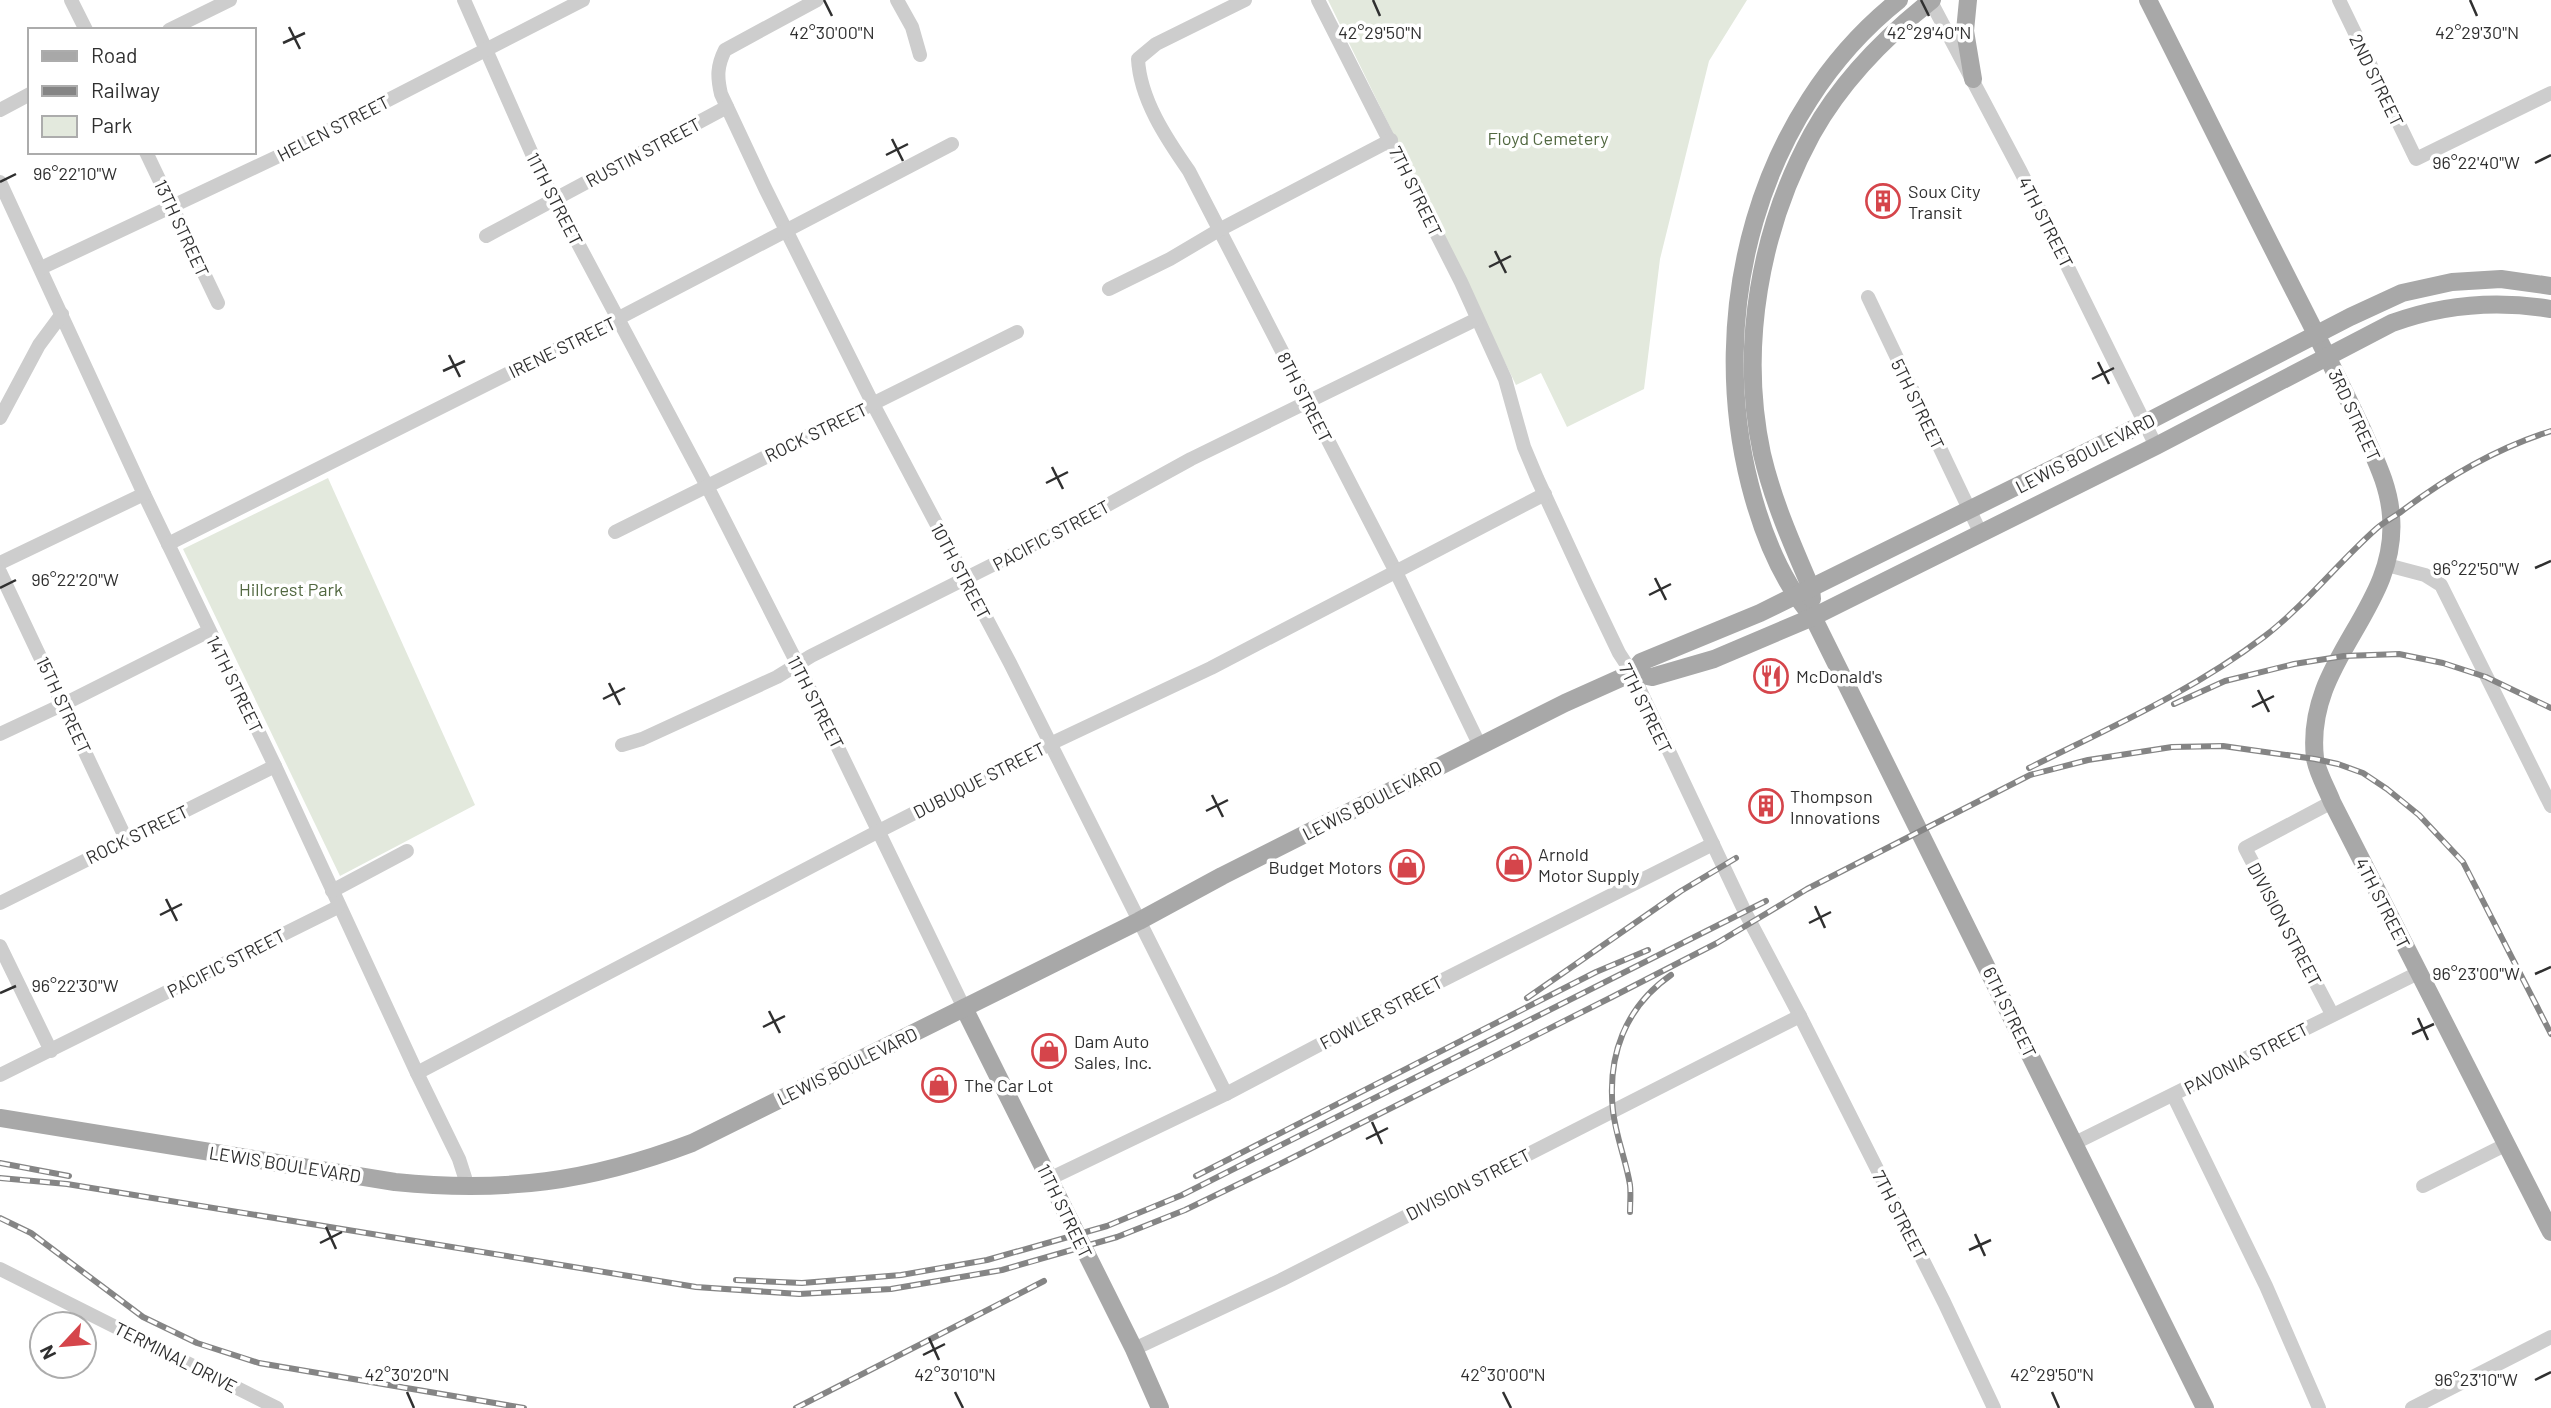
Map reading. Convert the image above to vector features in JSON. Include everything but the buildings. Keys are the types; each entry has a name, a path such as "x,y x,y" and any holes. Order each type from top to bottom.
{"main road":[{"name":"6TH STREET","path":"1899,0 1861,36 1829,73 1811,99 1761,199 1743,265 1736,311 1733,378 1742,449 1755,504 1794,596 1813,617 2205,1408"},
{"name":"6TH STREET","path":"1813,617 1811,588 1785,528 1762,450 1755,402 1753,352 1760,278 1782,203 1813,133 1833,102 1876,50 1931,0"},
{"path":"1968,0 1965,31 1973,79"},
{"name":"3RD STREET","path":"2148,0 2317,334 2382,472 2390,499 2392,534 2387,565"},
{"name":"LEWIS BOULEVARD","path":"0,1118 395,1182 468,1187 514,1186 569,1179 651,1159 692,1143 1139,921 1222,876 1565,703 1632,673 1641,662 1760,613 2402,293 2452,282 2501,279 2551,286"},
{"name":"LEWIS BOULEVARD","path":"1632,673 1652,677 1714,659 1813,617 2156,446 2356,341 2417,314 2485,303 2551,309"},
{"name":"4TH STREET","path":"2387,565 2379,588 2342,648 2325,682 2317,711 2315,759 2332,802 2551,1232"},
{"name":"11TH STREET","path":"964,1008 1134,1349 1160,1408"}],"street":[{"path":"71,0 85,28"},
{"path":"173,28 230,0"},
{"name":"11TH STREET","path":"464,0 540,172 797,665 964,1008"},
{"name":"HELEN STREET","path":"41,268 281,155 583,0"},
{"name":"10TH STREET","path":"817,0 725,50 719,62 717,78 727,107 873,404 1010,663 1226,1094"},
{"path":"897,0 912,27 920,55"},
{"name":"8TH STREET","path":"1245,0 1156,44 1138,58 1139,75 1171,145 1189,171 1396,572 1480,746"},
{"name":"7TH STREET","path":"1318,0 1391,140 1505,379 1524,447 1619,653 1632,673 1745,912 1947,1308 1994,1408"},
{"name":"4TH STREET","path":"1931,0 2156,446"},
{"name":"2ND STREET","path":"2339,0 2416,159 2551,93"},
{"path":"0,110 28,95"},
{"name":"RUSTIN STREET","path":"486,236 727,107"},
{"path":"1109,289 1391,140"},
{"name":"IRENE STREET","path":"168,544 617,319 952,144"},
{"name":"13TH STREET","path":"147,154 218,303"},
{"name":"14TH STREET","path":"0,182 144,494 275,765 416,1073 459,1158 468,1187"},
{"name":"5TH STREET","path":"1868,297 1981,534"},
{"path":"0,418 39,345 62,314"},
{"name":"PACIFIC STREET","path":"622,745 666,728 777,677 1062,530 1191,459 1477,319"},
{"name":"ROCK STREET","path":"615,531 1017,332"},
{"path":"0,563 144,494"},
{"name":"DUBUQUE STREET","path":"416,1073 877,832 1050,744 1212,668 1545,494"},
{"path":"2387,565 2425,575 2441,585 2551,806"},
{"name":"15TH STREET","path":"0,572 126,839"},
{"path":"0,734 209,631"},
{"name":"ROCK STREET","path":"0,902 275,765"},
{"name":"DIVISION STREET","path":"2332,802 2245,848 2332,1014"},
{"name":"FOWLER STREET","path":"1049,1179 1226,1094 1425,989 1713,844"},
{"path":"332,891 407,851"},
{"name":"PACIFIC STREET","path":"0,1075 338,907"},
{"path":"0,946 51,1051"},
{"name":"PAVONIA STREET","path":"2075,1143 2418,973"},
{"name":"DIVISION STREET","path":"1134,1349 1281,1280 1800,1016"},
{"path":"2173,1095 2266,1286 2319,1408"},
{"path":"2423,1186 2507,1144"},
{"name":"TERMINAL DRIVE","path":"0,1269 277,1408"},
{"path":"2412,1408 2551,1338"}],"green space":[{"name":"Floyd Cemetery","path":"1328,0 1747,0 1709,61 1660,259 1644,389 1567,427 1541,373 1516,385"},
{"name":"Hillcrest Park","path":"328,478 475,805 340,876 183,549"}],"railway":[{"path":"2029,768 2150,708 2237,656 2280,624 2382,524 2473,465 2511,446 2551,431"},
{"path":"2174,704 2225,681 2294,664 2344,656 2399,654 2443,663 2486,677 2551,708"},
{"path":"0,1178 67,1184 696,1287 799,1294 891,1289 1002,1270 1117,1237 1185,1210 1717,943 1807,889 2030,775 2088,760 2172,747 2223,746 2315,759 2363,773 2387,789 2419,815 2463,862 2551,1034"},
{"path":"1527,998 1681,891 1736,858"},
{"path":"736,1280 802,1283 901,1275 987,1260 1107,1226 1182,1195 1766,901"},
{"path":"1196,1176 1596,972 1648,950"},
{"path":"1630,1212 1630,1185 1613,1111 1613,1071 1623,1034 1631,1018 1655,988 1671,975"},
{"path":"0,1163 69,1176"},
{"path":"0,1218 31,1233 143,1317 197,1343 259,1363 524,1408"},
{"path":"796,1408 1044,1281"}],"place":[{"name":"Soux City Transit","path":"1883,201"},
{"name":"McDonald's","path":"1771,676"},
{"name":"Thompson Innovations","path":"1766,806"},
{"name":"Arnold Motor Supply","path":"1514,864"},
{"name":"Budget Motors","path":"1407,867"},
{"name":"Dam Auto Sales, Inc.","path":"1049,1051"},
{"name":"The Car Lot","path":"939,1085"}]}
